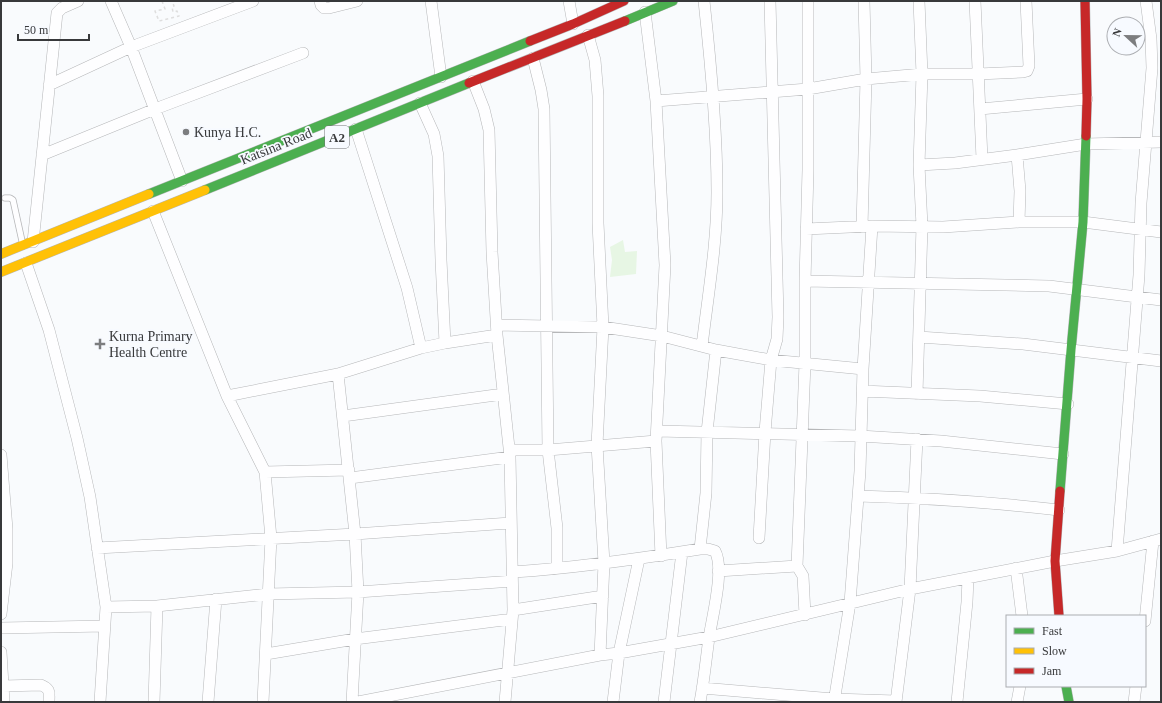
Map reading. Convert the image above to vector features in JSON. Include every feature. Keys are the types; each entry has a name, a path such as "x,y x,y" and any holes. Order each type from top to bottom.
{"main road":[{"name":"Katsina Road","path":"1,254 573,24 624,1"},
{"name":"Katsina Road","path":"1,272 673,1"},
{"path":"1059,615 1055,560 1071,350 1083,222 1087,99 1085,1"},
{"path":"1066,687 1069,702"}],"street":[{"path":"28,244 42,155 57,13 62,8 78,1"},
{"path":"111,1 131,47 182,181"},
{"path":"49,84 131,47 253,1"},
{"path":"320,1 324,8 357,1"},
{"path":"431,1 441,77"},
{"path":"569,1 573,24"},
{"path":"702,346 715,236 717,192 714,96 704,1"},
{"path":"759,538 765,432 772,360 777,338 778,317 770,1"},
{"path":"805,615 803,576 797,566 801,434 805,363 804,281 808,170 808,1"},
{"path":"834,701 850,603 858,496 868,282 864,1"},
{"path":"917,394 922,226 919,165 922,74 919,1"},
{"path":"975,1 982,159"},
{"path":"656,101 808,89 866,79 922,74 978,74 1027,71 1029,66 1026,1"},
{"path":"1117,551 1137,297 1145,142 1150,107 1152,68 1151,39 1146,1"},
{"path":"645,12 656,101 665,265 657,436 661,556"},
{"path":"588,35 595,60 597,80 599,246 602,327 597,445 604,563 600,655"},
{"path":"42,155 155,109 303,53"},
{"path":"532,58 541,90 544,109 544,254 547,325 548,450 557,528 557,569"},
{"path":"473,81 484,109 489,130 492,252 497,330 510,454 513,576 512,614 505,702"},
{"path":"980,109 1087,99"},
{"path":"420,103 434,134 438,156 445,343"},
{"path":"356,129 407,288 421,348"},
{"path":"919,165 1017,155 1086,144 1161,142"},
{"path":"1017,155 1020,191 1019,222"},
{"path":"153,211 227,396 265,472 271,538 263,702"},
{"path":"806,229 867,226 980,225 1019,222 1083,222 1161,232"},
{"path":"26,262 49,330 77,438 90,497 106,606 100,702"},
{"path":"804,281 1049,286 1161,300"},
{"path":"227,396 338,374 421,348 497,330 547,325 602,327 662,336 716,350 772,360 863,369"},
{"path":"919,337 1023,344 1161,361"},
{"path":"700,549 706,493 707,432 716,350"},
{"path":"338,374 355,534 358,592 352,702"},
{"path":"862,391 980,396 1068,404"},
{"path":"343,416 503,394"},
{"path":"265,472 349,474 597,445 657,436 707,432 765,432 917,439 1063,454"},
{"path":"702,688 834,701 896,702 910,589 917,439"},
{"path":"1,454 7,529 1,614"},
{"path":"858,496 915,497 1007,504 1059,510"},
{"path":"97,548 355,534 511,523"},
{"path":"358,702 600,655 709,637 910,589 1055,560 1117,551 1157,540 1146,615"},
{"path":"106,606 157,606 268,594 358,592 513,576 708,549 715,551 718,558 718,572 713,621 709,637 700,702"},
{"path":"664,702 682,552"},
{"path":"613,702 619,653 639,559"},
{"path":"718,572 797,566"},
{"path":"1016,568 1022,615"},
{"path":"957,702 968,602 968,578"},
{"path":"266,654 512,614 603,596"},
{"path":"208,702 216,599"},
{"path":"154,702 157,606"},
{"path":"1,628 105,626"},
{"path":"1,652 4,702"},
{"path":"3,686 41,685 47,688 49,692 49,702"},
{"path":"1017,702 1020,687"},
{"path":"1134,702 1136,687"}],"lane":[{"path":"5,198 10,198 13,200 28,244"}],"path":[{"path":"162,1 165,9 155,11 159,21 179,16 177,11 173,12 172,7 174,6 172,1"}],"green space":[{"path":"623,240 625,252 637,251 636,274 610,277 612,260 610,247"}],"traffic: fast":[{"path":"625,21 673,1"},
{"path":"149,194 530,41"},
{"path":"205,190 469,83"},
{"path":"1060,491 1083,222 1086,136"},
{"path":"1066,687 1069,702"}],"traffic: slow":[{"path":"1,272 205,190"},
{"path":"1,254 149,194"}],"traffic: jam":[{"path":"530,41 624,1"},
{"path":"1085,1 1087,99 1086,136"},
{"path":"469,83 625,21"},
{"path":"1059,615 1055,561 1060,491"}],"place":[{"name":"Kunya H.C.","path":"186,132"},
{"name":"Kurna Primary Health Centre","path":"100,344"}]}
